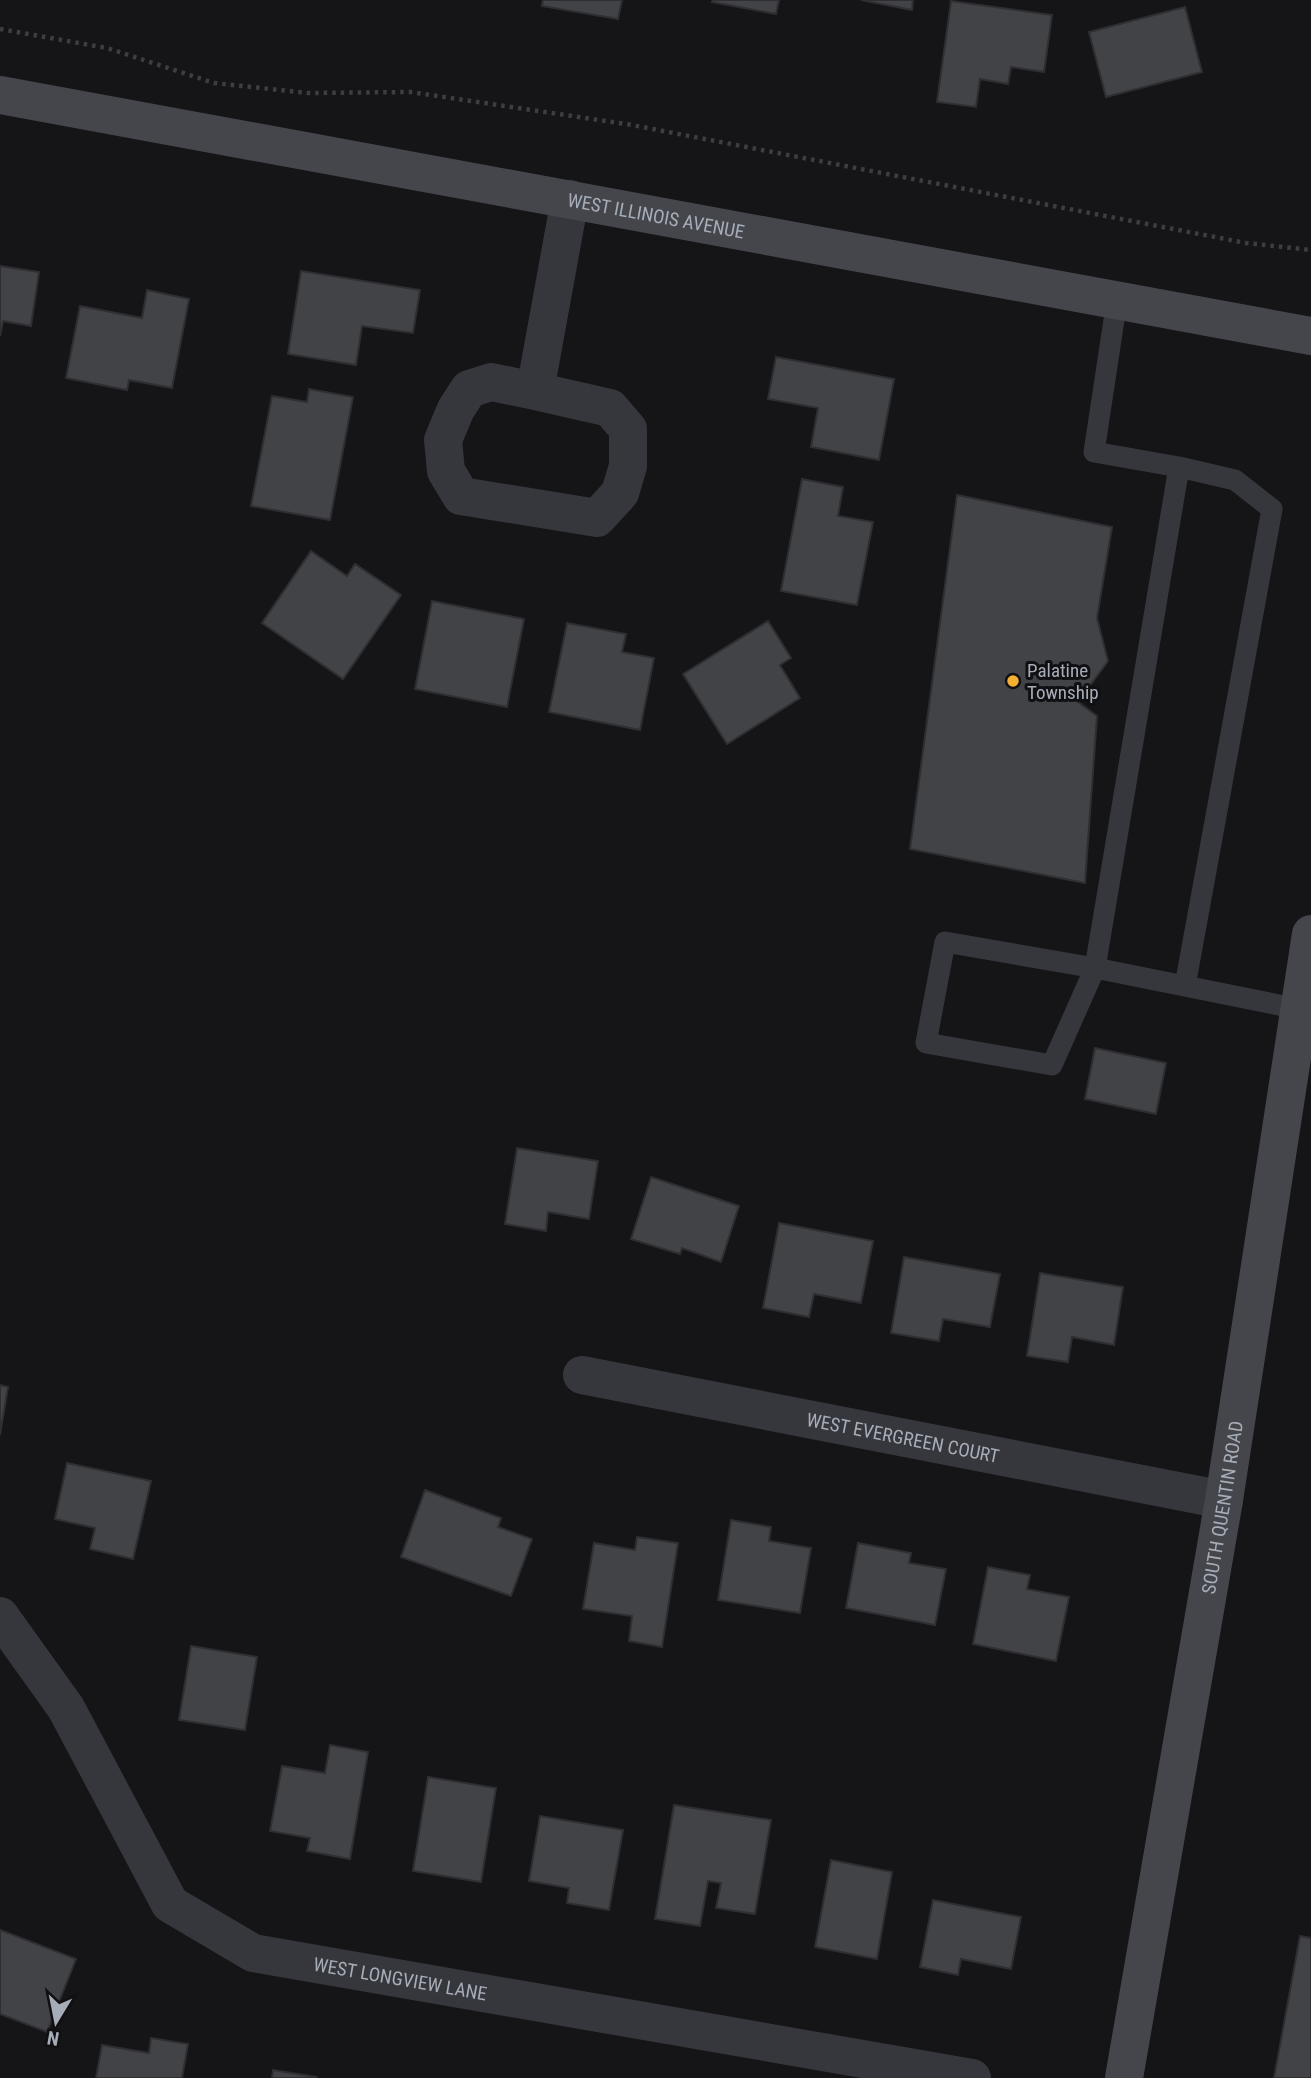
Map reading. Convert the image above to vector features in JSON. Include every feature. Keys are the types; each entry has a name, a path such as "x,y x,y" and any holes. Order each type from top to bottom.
{"main road":[{"name":"WEST ILLINOIS AVENUE","path":"0,94 1311,336"},
{"name":"SOUTH QUENTIN ROAD","path":"1124,2078 1224,1500 1310,945"}],"street":[{"path":"535,391 570,199"},
{"path":"491,382 535,391 610,408 628,429 628,466 620,493 597,518 461,496 446,471 443,440 456,409 469,389 491,382"},
{"name":"WEST EVERGREEN COURT","path":"582,1375 1224,1500"},
{"name":"WEST LONGVIEW LANE","path":"0,1616 66,1709 170,1904 253,1953 972,2078"}],"lane":[{"path":"1117,300 1094,452 1235,480 1272,509 1185,986"},
{"path":"1179,467 1095,968 1052,1065 926,1043 945,942 1095,968 1299,1009"}],"path":[{"path":"0,30 107,48 214,83 307,93 411,92 632,125 1245,243 1311,250"}],"building":[{"path":"543,0 622,0 618,19 542,6"},
{"path":"779,0 776,14 712,2"},
{"path":"861,0 913,0 912,10"},
{"path":"951,1 1052,15 1044,72 1011,67 1008,84 980,79 976,107 937,102"},
{"path":"1185,7 1202,72 1106,97 1089,32"},
{"path":"0,266 39,272 31,326 3,321 0,336"},
{"path":"301,271 420,290 413,333 362,326 356,365 288,354"},
{"path":"147,290 189,299 172,388 129,380 127,390 66,378 80,306 142,318"},
{"path":"776,357 894,379 879,460 811,447 818,408 768,399"},
{"path":"309,389 353,397 330,520 251,506 272,396 307,402"},
{"path":"802,479 843,487 838,516 873,522 857,605 781,591"},
{"name":"Palatine Township","path":"957,495 1112,527 1097,618 1108,661 1078,702 1097,716 1085,883 910,849"},
{"path":"311,551 347,576 355,564 401,595 343,679 262,623"},
{"path":"432,601 524,619 507,707 415,689"},
{"path":"768,621 791,658 780,665 800,698 727,744 683,674"},
{"path":"567,623 626,634 622,652 654,658 640,730 549,712"},
{"path":"1095,1048 1166,1063 1156,1114 1085,1099"},
{"path":"517,1148 598,1161 589,1219 548,1212 546,1231 505,1224"},
{"path":"651,1177 739,1206 721,1262 682,1248 680,1254 631,1239"},
{"path":"779,1223 873,1241 861,1303 814,1294 809,1317 763,1308"},
{"path":"904,1257 1000,1274 990,1327 943,1319 939,1341 891,1333"},
{"path":"1040,1273 1123,1287 1114,1345 1072,1337 1068,1362 1027,1356"},
{"path":"0,1385 8,1387 0,1435"},
{"path":"67,1463 151,1481 133,1559 90,1549 95,1528 55,1519"},
{"path":"425,1490 501,1518 498,1527 532,1539 511,1596 401,1557"},
{"path":"731,1520 771,1527 769,1541 811,1548 800,1613 718,1600"},
{"path":"637,1537 678,1543 662,1647 629,1641 632,1616 583,1609 594,1543 635,1550"},
{"path":"858,1543 911,1553 909,1563 946,1569 935,1625 846,1608"},
{"path":"988,1567 1030,1575 1027,1589 1069,1597 1056,1661 973,1644"},
{"path":"191,1646 257,1657 245,1730 179,1720"},
{"path":"330,1745 368,1752 350,1859 307,1851 310,1838 270,1831 282,1766 325,1773"},
{"path":"428,1777 496,1788 481,1882 413,1871"},
{"path":"674,1805 771,1820 755,1914 716,1908 721,1883 708,1881 700,1926 655,1919"},
{"path":"540,1816 623,1830 609,1910 567,1903 569,1888 529,1881"},
{"path":"831,1860 892,1872 877,1959 815,1947"},
{"path":"933,1900 1021,1917 1011,1969 961,1959 958,1975 920,1967"},
{"path":"0,1930 76,1959 47,2032 0,2014"},
{"path":"1300,1936 1311,1938 1311,2078 1274,2078"},
{"path":"151,2038 188,2044 182,2078 96,2078 102,2045 149,2053"},
{"path":"273,2070 316,2077 272,2078"}],"place":[{"name":"Palatine Township","path":"1013,681"}]}
